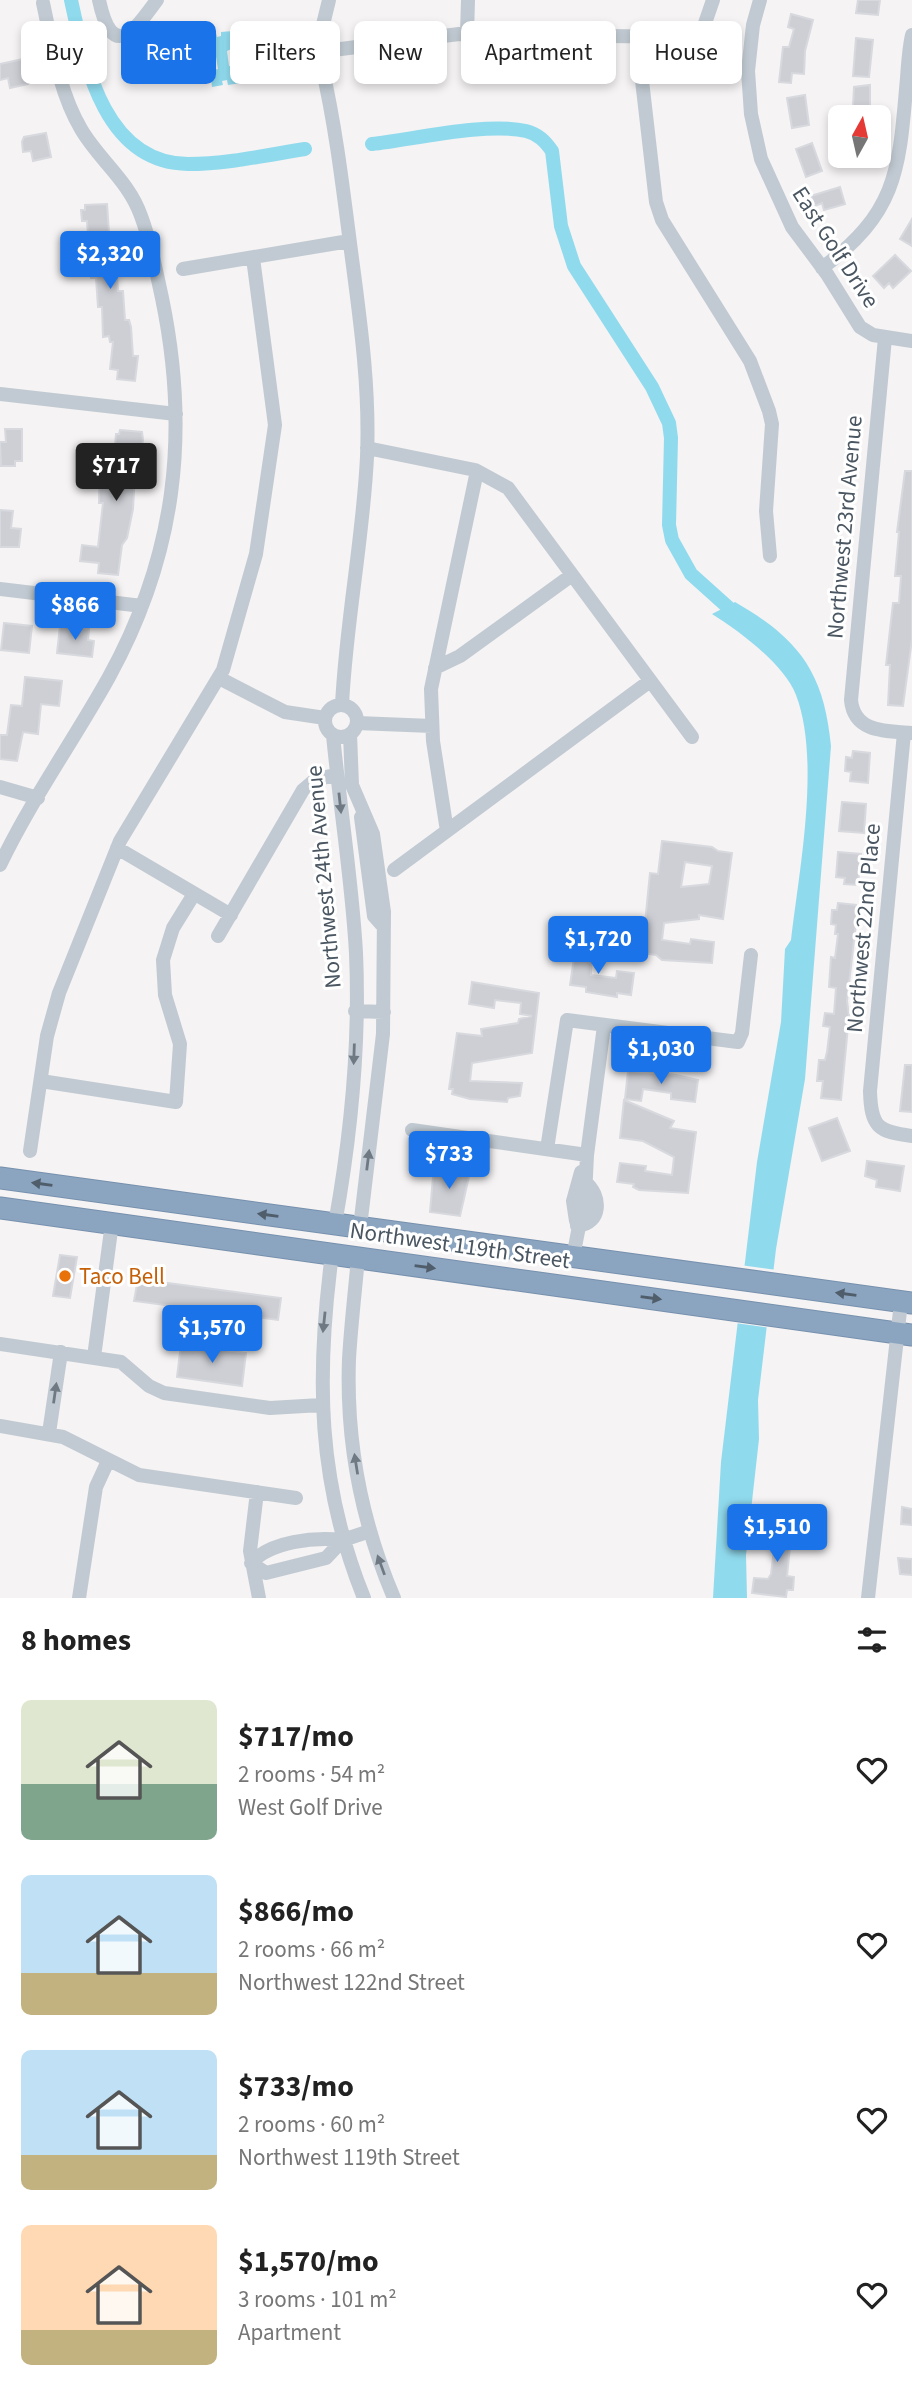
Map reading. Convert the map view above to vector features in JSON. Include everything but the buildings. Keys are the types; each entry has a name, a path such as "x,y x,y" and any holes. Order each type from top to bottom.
{"highway":[{"name":"Northwest 119th Street","path":"0,1178 907,1303"},
{"name":"Northwest 119th Street","path":"0,1208 905,1334"},
{"path":"332,1254 335,1224"},
{"path":"358,1258 360,1227"}],"street":[{"path":"99,0 105,26 118,35 127,35 134,31 158,0"},
{"path":"324,21 329,0"},
{"path":"467,21 468,0"},
{"path":"708,21 713,0"},
{"name":"East Golf Drive","path":"760,0 748,67 753,126 761,159 776,198 792,227 822,268 855,322 867,332 885,338"},
{"path":"0,865 110,675 142,606 158,561 171,503 176,414 171,347 141,214 128,190 76,120 58,65 43,3"},
{"path":"340,49 461,35"},
{"path":"822,268 865,230 889,193 900,159 912,35"},
{"path":"326,84 362,341 367,448 360,547 346,629 342,705"},
{"path":"643,84 656,202 662,220 750,361 771,418 766,511 770,556"},
{"path":"183,269 349,241"},
{"path":"30,1151 55,1003 117,848 219,677 231,648 259,543 274,435 253,258"},
{"path":"885,338 912,341"},
{"name":"Northwest 23rd Avenue","path":"885,338 851,696 853,711 858,720 871,729 908,733"},
{"path":"0,394 176,414"},
{"path":"367,448 477,471 508,488 692,737"},
{"path":"447,831 432,726 435,668 477,471"},
{"path":"435,668 460,656 572,575"},
{"path":"0,589 142,606"},
{"path":"219,677 285,712 325,718"},
{"path":"394,870 650,681"},
{"path":"354,728 355,713 342,705 332,707 325,718 326,728 333,735 354,728 432,726"},
{"name":"Northwest 24th Avenue","path":"354,728 350,776 361,811 375,841 384,912 381,924 384,1012 360,1227"},
{"name":"Northwest 22nd Place","path":"908,733 870,1091 871,1111 877,1126 888,1133 912,1136"},
{"name":"Northwest 24th Avenue","path":"333,735 356,951 347,1139 335,1224"},
{"path":"218,936 303,790 316,779 337,775"},
{"path":"0,787 38,799"},
{"name":"Northwest 24th Avenue","path":"361,811 374,916 381,924"},
{"path":"344,843 364,841"},
{"path":"117,848 230,915"},
{"path":"41,1082 176,1102 180,1044 165,995 163,960 173,928 194,894"},
{"path":"547,1149 567,1020 738,1042 751,955"},
{"path":"355,1011 384,1012"},
{"path":"577,1226 586,1225 592,1220 597,1207 595,1193 585,1182 604,1026"},
{"path":"412,1130 587,1155"},
{"path":"573,1257 577,1226 573,1201 587,1155"},
{"path":"94,1357 112,1223"},
{"path":"332,1254 321,1345 321,1405 328,1474 343,1541 364,1598"},
{"path":"358,1258 349,1359 350,1416 360,1488 370,1531 394,1598"},
{"path":"868,1598 907,1303"},
{"path":"0,1345 121,1362 149,1386 164,1393 270,1408 321,1405"},
{"path":"49,1433 61,1352"},
{"path":"0,1426 49,1433 145,1477 296,1498"},
{"path":"79,1598 97,1481 107,1461"},
{"path":"257,1492 251,1563 259,1598"},
{"path":"251,1563 266,1573 326,1558 343,1541 370,1531"},
{"path":"251,1563 261,1552 319,1538 343,1541"},
{"path":"274,1549 273,1559 281,1569"}],"water":[{"path":"230,31 230,50 227,51 230,84 234,84 228,85 227,80 222,81 223,85 212,87 212,84 216,84 218,69 216,33 217,37 221,36 221,32"},
{"path":"735,602 776,630 792,644 804,660 822,697 831,746 805,1079 776,1249 758,1400 759,1439 746,1555 747,1598 713,1598 721,1462 757,1162 781,1022 785,949 791,940 803,849 808,783 803,721 790,683 760,649 712,614"}],"pier":[{"path":"740,1265 777,1270 771,1328 735,1323"}],"waterway":[{"path":"71,0 83,52 103,106 118,129 136,147 159,159 188,164 232,161 305,149"},
{"path":"372,144 450,132 510,129 534,134 549,147 552,151 561,226 574,266 652,387 669,423 669,525 672,540 691,574 740,618"}],"place":[{"name":"Taco Bell","path":"65,1276"}]}
